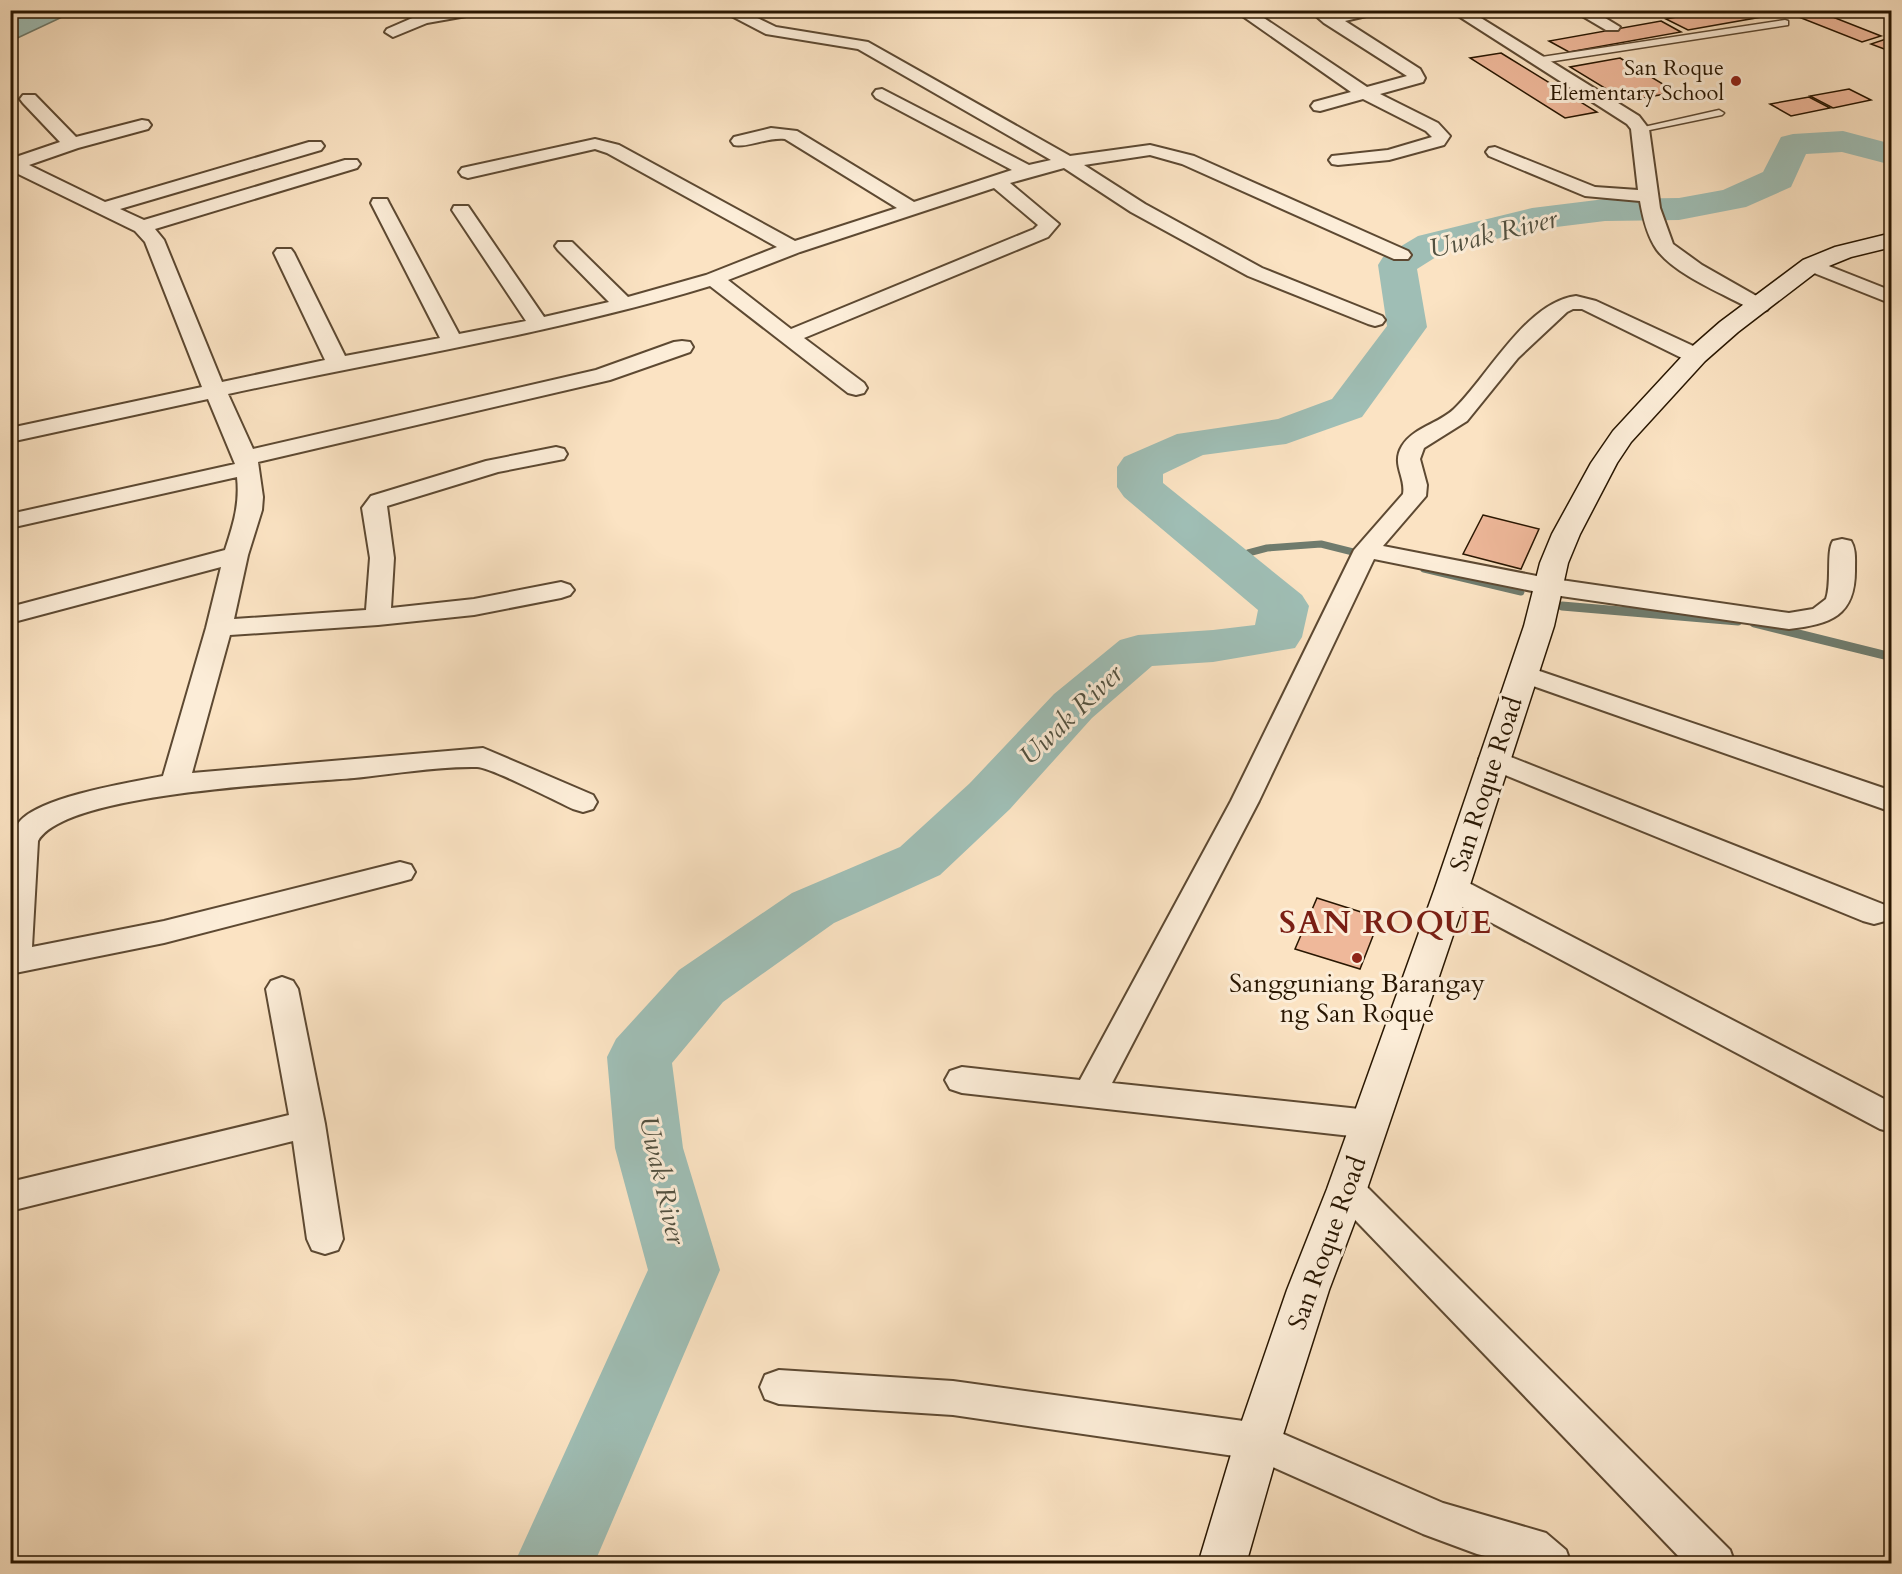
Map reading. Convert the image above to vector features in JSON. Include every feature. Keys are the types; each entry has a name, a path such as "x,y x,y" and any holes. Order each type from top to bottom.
{"street":[{"path":"393,32 423,19 472,10"},
{"path":"727,10 772,31 862,45 1067,162 1138,208 1255,272 1376,320"},
{"path":"1241,10 1364,93 1432,128 1441,136 1438,141 1402,153 1338,160"},
{"path":"1323,15 1373,10"},
{"path":"1456,10 1633,120 1640,129 1655,226 1664,247 1677,259 1760,306"},
{"path":"1579,10 1612,27"},
{"path":"1320,106 1417,78 1414,73 1323,15"},
{"path":"882,94 1027,171"},
{"path":"29,99 72,144"},
{"path":"142,125 72,144 13,164 142,227 154,240 215,391 247,463 251,497 250,510 175,784"},
{"path":"740,141 774,132 791,135 912,209"},
{"path":"468,172 595,144 623,154 793,248"},
{"path":"104,208 315,146"},
{"path":"10,435 338,364 539,325 624,305 713,279 793,248 1027,171 1067,162 1150,150 1164,152 1401,255"},
{"path":"1495,152 1592,192 1650,199"},
{"path":"142,227 351,164"},
{"path":"789,338 1041,233 1048,224 997,181"},
{"path":"380,203 452,341"},
{"path":"461,210 539,325"},
{"name":"San Roque Road","path":"1222,1563 1258,1441 1308,1290 1347,1189 1452,888 1539,626 1547,586 1566,534 1604,464 1623,437 1696,356 1729,327 1760,306 1811,265 1843,252 1892,240"},
{"path":"565,246 624,305"},
{"path":"284,253 338,364"},
{"path":"1811,265 1892,298"},
{"path":"713,279 856,388"},
{"path":"1089,1094 1245,801 1366,550 1414,496 1417,489 1416,480 1409,469 1409,455 1418,439 1452,422 1498,368 1555,310 1565,303 1576,301 1589,304 1696,356"},
{"path":"10,521 602,375 682,347"},
{"path":"378,617 382,558 374,508 379,501 494,466 556,453"},
{"path":"1366,550 1547,586 1790,621 1804,620 1834,608 1844,582 1842,546"},
{"path":"10,615 236,555"},
{"path":"219,628 378,617 474,607 561,590"},
{"path":"1522,673 1892,802"},
{"path":"400,872 164,932 14,962 23,841 33,825 48,816 109,797 175,784 483,757 583,802"},
{"path":"1493,759 1874,913"},
{"path":"1452,888 1892,1119"},
{"path":"282,989 308,1124 325,1239"},
{"path":"962,1080 1369,1124"},
{"path":"10,1197 308,1124"},
{"path":"1347,1189 1715,1563"},
{"path":"779,1387 953,1398 1258,1441 1437,1520 1477,1534 1531,1547 1551,1563"}],"lane":[{"path":"1535,61 1785,22"},
{"path":"1640,129 1719,113"}],"water":[{"path":"11,10 75,10 75,11 11,41"}],"building":[{"path":"1713,10 1757,10 1767,16 1688,30 1666,19"},
{"path":"1781,10 1815,10 1881,36 1862,42"},
{"path":"1661,21 1681,32 1569,52 1549,41"},
{"path":"1886,39 1892,41 1892,52 1871,44"},
{"path":"1501,53 1597,112 1565,118 1470,58"},
{"path":"1620,58 1676,92 1626,101 1570,67"},
{"path":"1849,89 1871,100 1833,108 1810,96"},
{"path":"1809,97 1830,108 1791,116 1770,104"},
{"path":"1483,515 1539,529 1521,569 1463,554"},
{"path":"1317,898 1380,918 1360,969 1295,949"}],"waterway":[{"name":"Uwak River","path":"554,1564 684,1270 649,1148 639,1057 701,986 813,908 920,861 990,796 1073,706 1138,651 1213,646 1277,637 1284,606 1140,487 1140,467 1193,443 1286,431 1347,408 1407,327 1397,265 1431,244 1532,219 1605,210 1679,209 1733,199 1778,179 1793,144 1843,141 1892,155"},
{"path":"1248,553 1267,548 1321,544 1361,554"},
{"path":"1424,569 1521,592"},
{"path":"1562,606 1738,621"},
{"path":"1754,623 1892,657"}],"place":[{"name":"San Roque Elementary School","path":"1736,81"},
{"name":"Sangguniang Barangay ng San Roque","path":"1357,958"}],"district":[{"name":"SAN ROQUE","path":"1386,923"}]}
